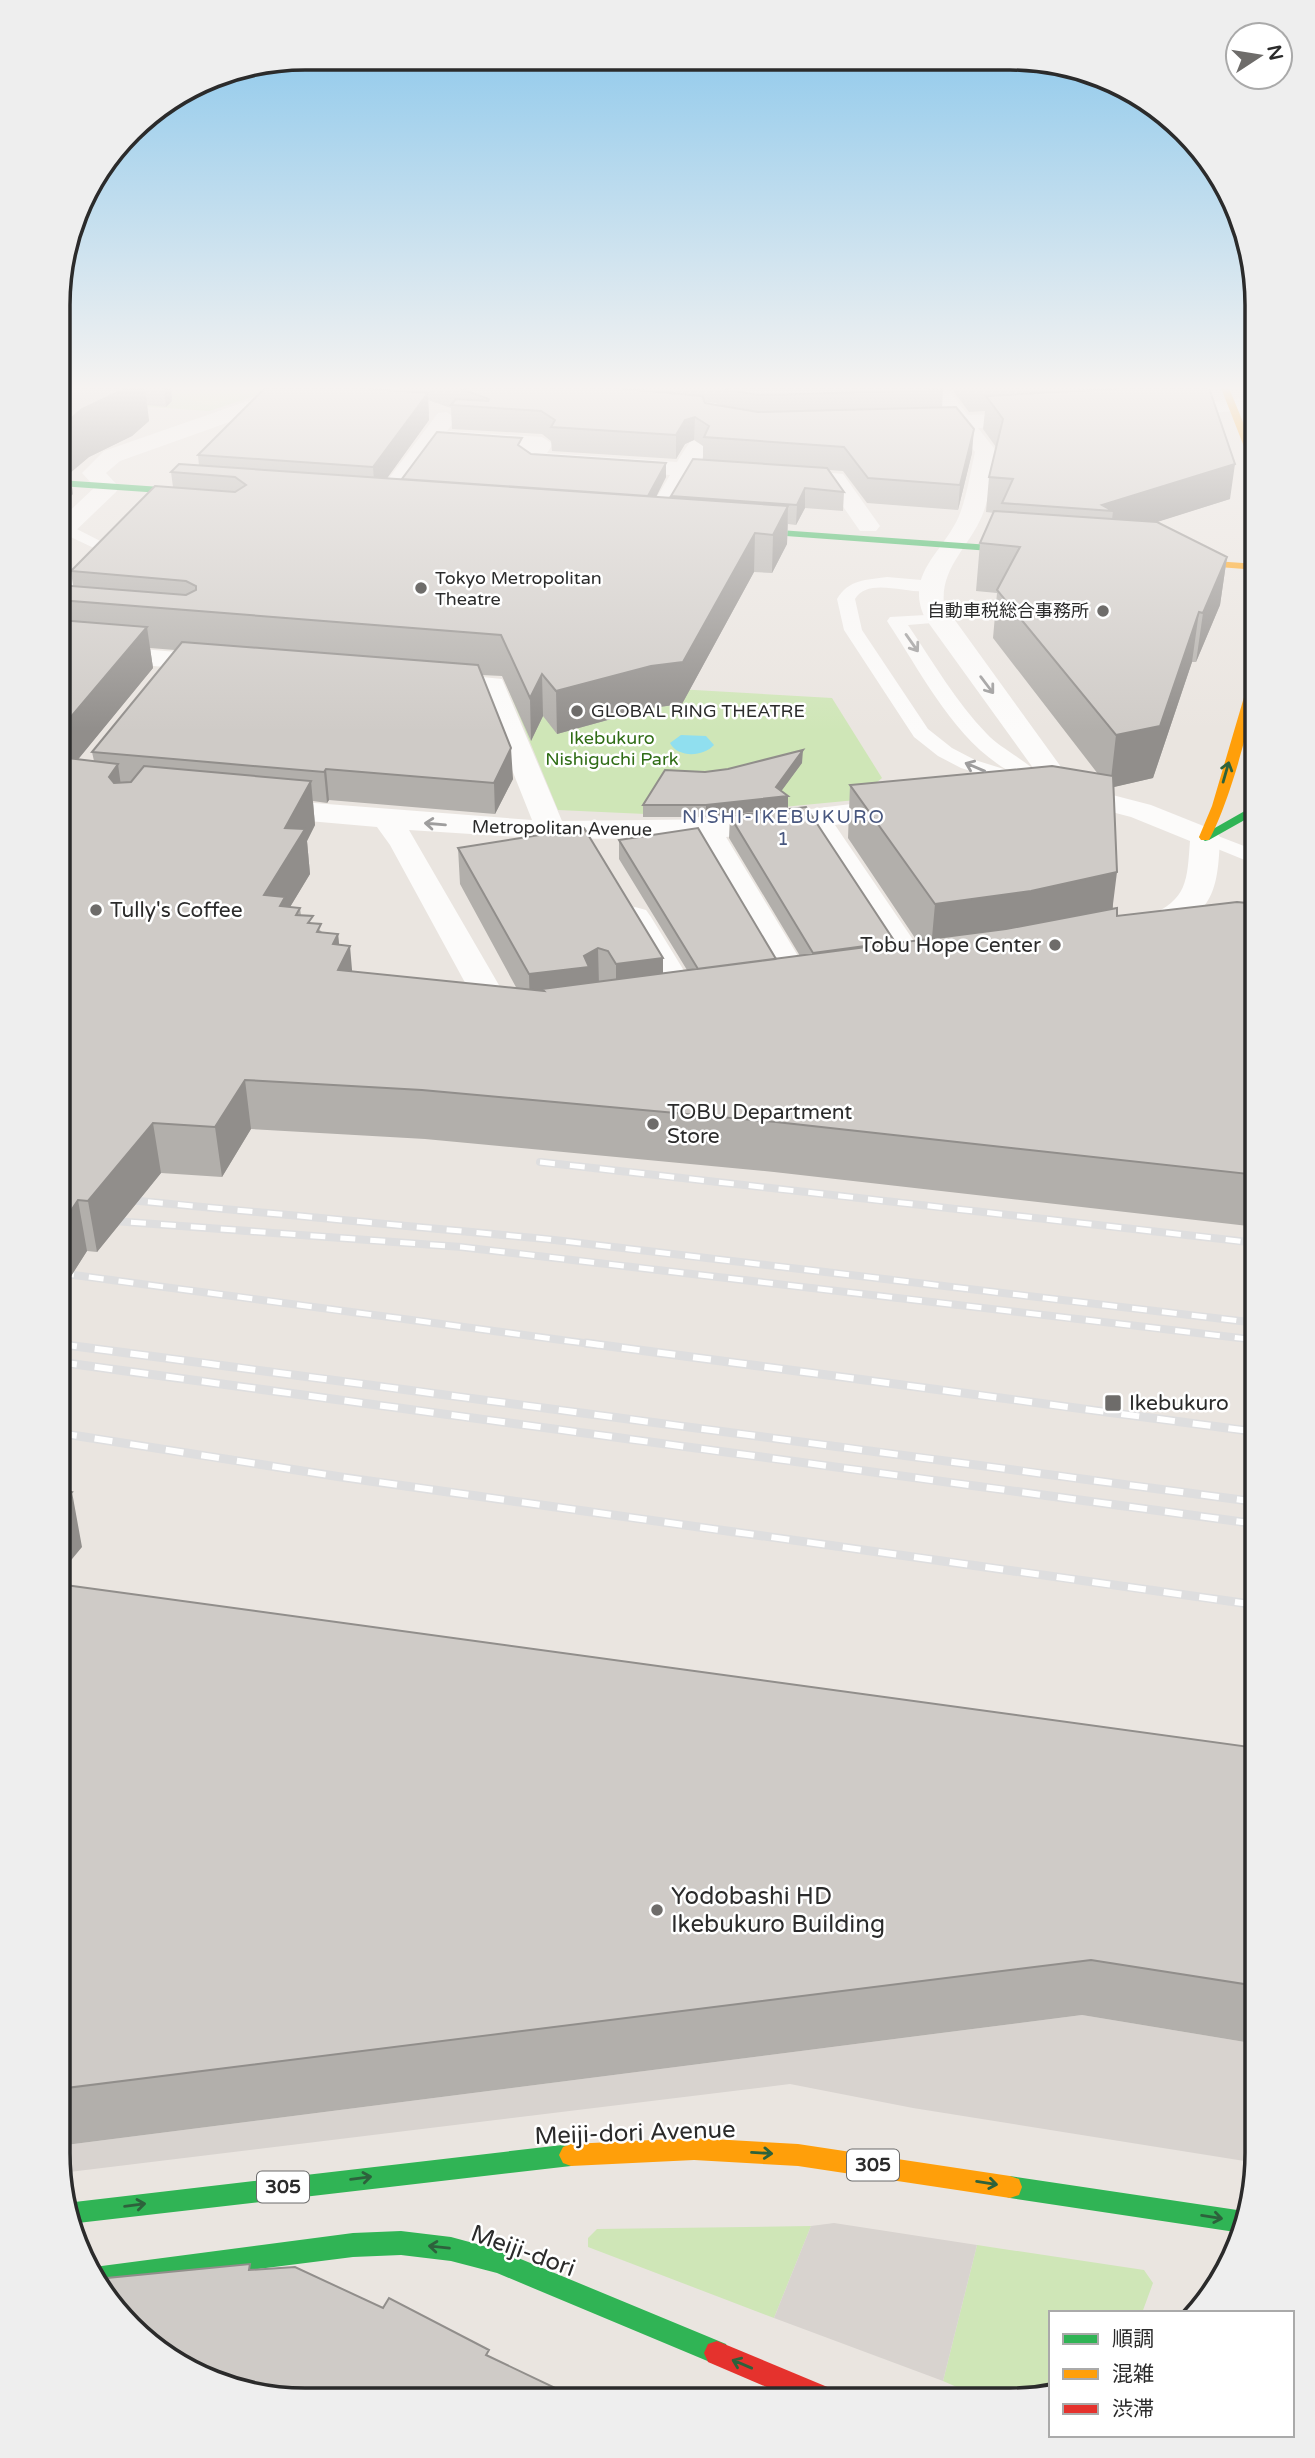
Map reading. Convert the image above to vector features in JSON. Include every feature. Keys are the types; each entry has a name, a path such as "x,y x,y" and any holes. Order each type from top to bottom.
{"street":[{"path":"70,521 84,503"},
{"path":"660,517 667,503"},
{"path":"852,503 868,526"},
{"path":"973,503 969,520 940,558 931,603 938,618 1064,791"},
{"path":"729,517 868,526 955,539"},
{"path":"714,528 1043,545"},
{"path":"1164,546 1245,551"},
{"path":"1151,559 1245,566"},
{"path":"70,652 169,670 204,662"},
{"path":"410,678 492,685 577,838"},
{"path":"1111,937 1176,916 1197,898 1202,888 1205,837 1218,806 1245,713"},
{"path":"980,797 1064,791 1141,811 1205,837 1245,842"},
{"name":"Metropolitan Avenue","path":"240,806 300,804 386,819 577,838 706,829 929,803"},
{"path":"1205,837 1245,815"},
{"path":"815,817 934,973 881,980"},
{"path":"386,819 404,843 493,1005 515,1023 550,1024"},
{"path":"706,829 815,988 764,995"},
{"path":"618,890 701,1003 649,1010"},
{"name":"Meiji-dori Avenue","path":"78,2212 498,2162 594,2153 694,2149 798,2155 1235,2221"},
{"name":"Meiji-dori","path":"105,2276 353,2245 401,2243 451,2249 499,2262 786,2388"}],"lane":[{"path":"70,583 120,531"},
{"path":"70,534 104,547"},
{"path":"933,586 872,583 851,590 846,599 853,630 921,733 945,752 993,775 1064,791"},
{"path":"938,618 896,621 990,751 1007,765 1064,791"},
{"path":"1205,837 1245,854"}],"green space":[{"name":"Ikebukuro Nishiguchi Park","path":"504,679 832,698 882,778 856,800 689,816 558,810"},
{"path":"811,2226 774,2318 588,2247 588,2238 597,2229"},
{"path":"977,2245 1144,2270 1153,2283 1143,2311 1049,2311 1049,2384 959,2388 943,2381"}],"shaded area":[{"path":"1082,2015 1244,2042 1244,2161 913,2108 790,2084 71,2172 70,2144"},
{"path":"834,2223 977,2245 943,2381 774,2318 811,2226"}],"water":[{"path":"681,735 706,736 714,745 697,754 685,753 670,743"}],"building":[{"name":"Tokyo Metropolitan Theatre","path":"138,503 740,503 788,506 773,535 755,533 683,662 651,666 556,691 542,674 530,698 501,635 70,601 70,586 186,595 196,590 196,586 186,581 71,571"},
{"path":"765,503 798,503 797,505"},
{"path":"1002,503 1109,503 1102,505 1113,511"},
{"path":"994,511 1157,522 1227,557 1203,613 1199,612 1160,726 1116,735 997,590 1020,547 980,543"},
{"path":"70,621 147,627 70,718"},
{"path":"182,642 478,665 511,748 494,783 326,769 324,772 92,752"},
{"path":"803,750 776,787 788,796 706,805 643,805 665,770 705,772 728,769"},
{"path":"70,758 118,764 109,777 114,783 131,782 144,766 311,781 285,828 305,829 264,895 285,897 280,906 300,908 296,915 313,916 308,923 321,924 317,932 338,934 333,944 350,946 338,970 544,991 542,989 1006,929 1117,908 1117,916 1245,903 1245,1174 776,1122 422,1090 245,1080 215,1127 153,1123 88,1201 78,1200 70,1212"},
{"path":"1052,766 1113,776 1117,872 1031,891 935,904 850,785"},
{"path":"806,807 895,942 813,953 730,816"},
{"path":"584,828 663,958 616,964 608,951 598,948 584,956 589,967 529,974 458,848"},
{"path":"698,828 776,959 698,969 619,840"},
{"name":"Yodobashi HD Ikebukuro Building","path":"70,1586 1244,1746 1244,1984 1091,1960 70,2088"},
{"path":"250,2264 249,2270 295,2267 383,2308 389,2298 489,2350 486,2355 555,2388 305,2388 244,2380 201,2364 174,2348 150,2330 128,2308 107,2278"}],"railway":[{"path":"540,1162 1244,1242"},
{"path":"118,1199 546,1239 1244,1322"},
{"path":"101,1220 461,1247 1244,1339"},
{"path":"70,1274 599,1345"},
{"path":"586,1343 1244,1430"},
{"path":"70,1345 1244,1500"},
{"path":"70,1363 1244,1522"},
{"path":"70,1435 341,1477 1244,1603"}],"traffic: fast":[{"path":"736,530 1032,551"},
{"path":"1205,837 1245,815"},
{"path":"78,2212 571,2155"},
{"path":"1010,2187 1235,2221"},
{"path":"105,2276 353,2245 401,2243 451,2249 499,2262 717,2353"}],"traffic: slow":[{"path":"1172,561 1245,566"},
{"path":"1205,837 1218,806 1245,713"},
{"path":"571,2155 694,2149 798,2155 1010,2187"}],"traffic: jam":[{"path":"717,2353 800,2388"}],"place":[{"name":"Tokyo Metropolitan Theatre","path":"421,588"},
{"name":"自動車税総合事務所","path":"1103,611"},
{"name":"GLOBAL RING THEATRE","path":"577,711"},
{"name":"Tully's Coffee","path":"96,910"},
{"name":"Tobu Hope Center","path":"1055,945"},
{"name":"TOBU Department Store","path":"653,1124"},
{"name":"Ikebukuro","path":"1113,1403"},
{"name":"Yodobashi HD Ikebukuro Building","path":"657,1910"}],"district":[{"name":"NISHI-IKEBUKURO 1","path":"784,828"}]}
